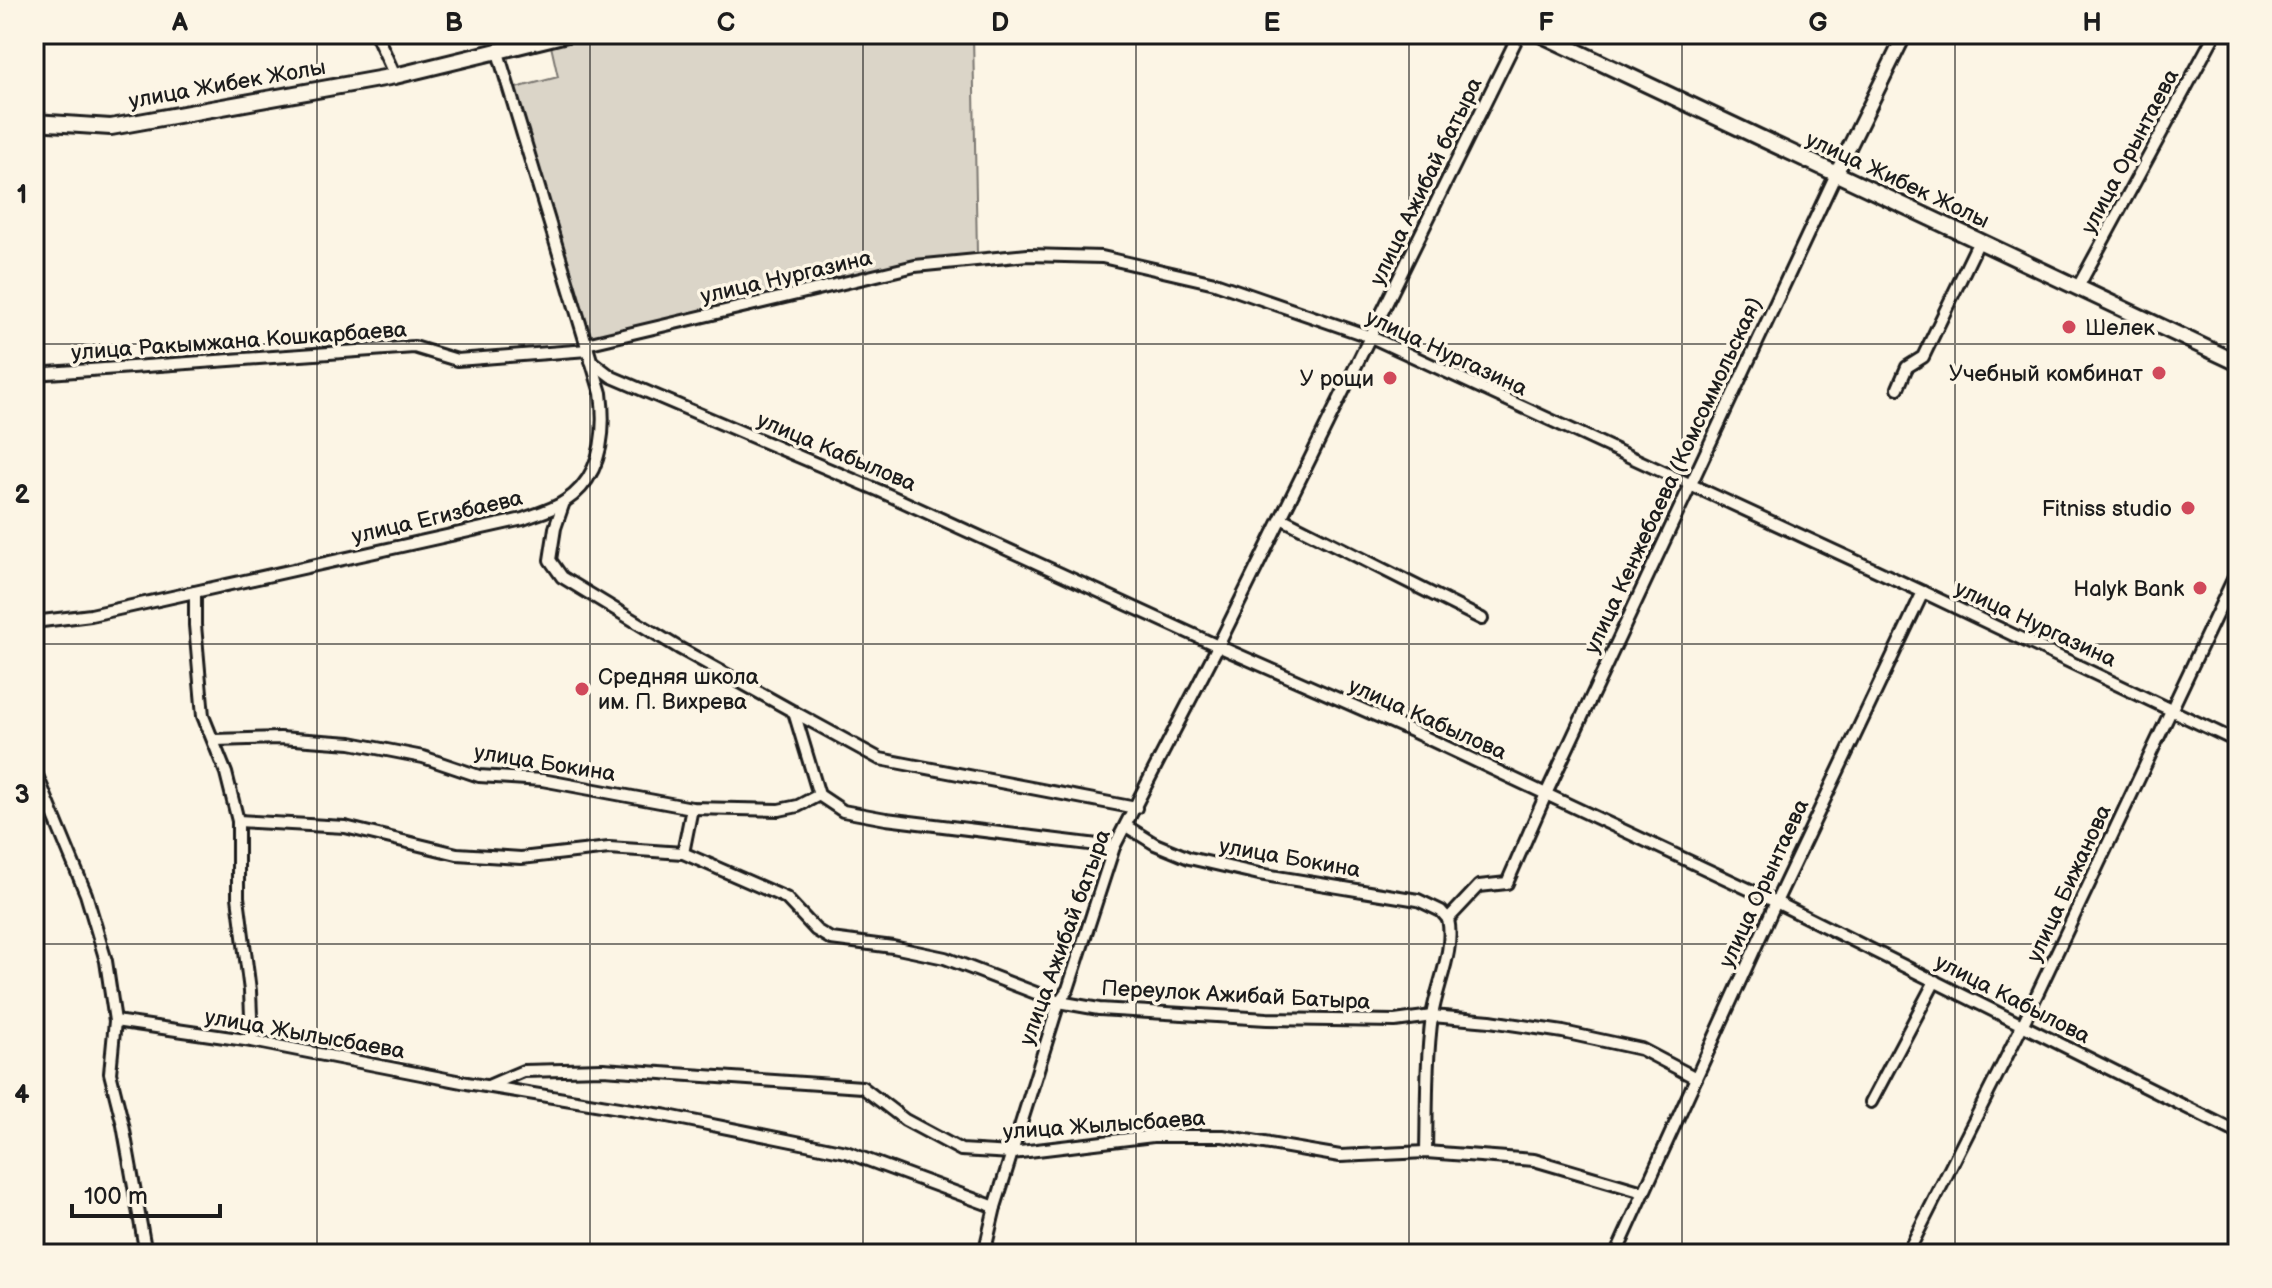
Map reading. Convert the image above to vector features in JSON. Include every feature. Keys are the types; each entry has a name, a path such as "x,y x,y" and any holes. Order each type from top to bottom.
{"main road":[{"name":"улица Жибек Жолы","path":"34,122 111,127 395,76 567,34"},
{"name":"улица Жибек Жолы","path":"1540,34 2238,363"}],"street":[{"path":"376,34 395,76"},
{"name":"улица Ажибай батыра","path":"984,1254 995,1207 1059,1002 1068,989 1114,847 1218,646 1519,34"},
{"path":"1836,174 1905,34"},
{"name":"улица Орынтаева","path":"2078,287 2215,34"},
{"name":"улица Егизбаева","path":"34,622 91,615 523,519 564,502 585,484 596,464 602,442 604,417 601,393 497,49"},
{"name":"улица Кенжебаева (Комсоммольская)","path":"1448,919 1479,886 1507,883 1836,174"},
{"path":"1898,388 1907,367 1923,357 1979,241"},
{"name":"улица Нургазина","path":"589,352 915,266 1028,255 1102,257 1215,283 1371,337 1923,592 2238,742"},
{"name":"улица Ракымжана Кошкарбаева","path":"34,374 414,347 457,360 589,352"},
{"name":"улица Кабылова","path":"589,352 612,377 880,491 1546,794 1776,902 2238,1133"},
{"path":"564,502 555,528 550,560 562,577 679,648 880,759 1136,808"},
{"path":"1281,518 1482,619"},
{"name":"улица Бижанова","path":"1907,1254 2022,1026 2238,569"},
{"path":"195,592 203,716 215,740 238,821 238,897 250,991 252,1041"},
{"name":"улица Орынтаева","path":"1616,1254 1776,902 1923,592"},
{"path":"794,712 819,795 843,811 1114,847"},
{"name":"улица Бокина","path":"215,740 280,738 351,743 423,757 479,776 542,780 692,808 779,810 798,806 819,795"},
{"path":"34,768 86,894 106,961 115,1021 110,1073 123,1125 146,1254"},
{"path":"238,821 345,827 457,854 521,858 609,848 683,853 692,808"},
{"name":"улица Бокина","path":"1126,826 1155,844 1189,858 1259,874 1418,900 1441,911 1448,919"},
{"name":"Переулок Ажибай Батыра","path":"683,853 791,901 816,930 831,939 945,958 1059,1002 1099,1009 1267,1019 1395,1021 1432,1016 1563,1032 1641,1049 1696,1078"},
{"path":"1426,1152 1432,1016 1448,948 1448,919"},
{"path":"1871,1102 1935,981"},
{"name":"улица Жылысбаева","path":"115,1021 252,1041 488,1086 668,1116 846,1152 995,1207"},
{"name":"улица Жылысбаева","path":"488,1086 523,1071 603,1069 862,1087 905,1120 961,1150 1012,1153 1153,1136 1223,1136 1340,1156 1426,1152 1534,1160 1643,1192"}],"shaded area":[{"path":"606,34 973,34 977,254 914,261 586,341 512,89 558,77 551,46"}],"place":[{"name":"Шелек","path":"2069,327"},
{"name":"Учебный комбинат","path":"2159,373"},
{"name":"У рощи","path":"1390,378"},
{"name":"Fitniss studio","path":"2188,508"},
{"name":"Halyk Bank","path":"2200,588"},
{"name":"Средняя школа им. П. Вихрева","path":"582,689"}]}
